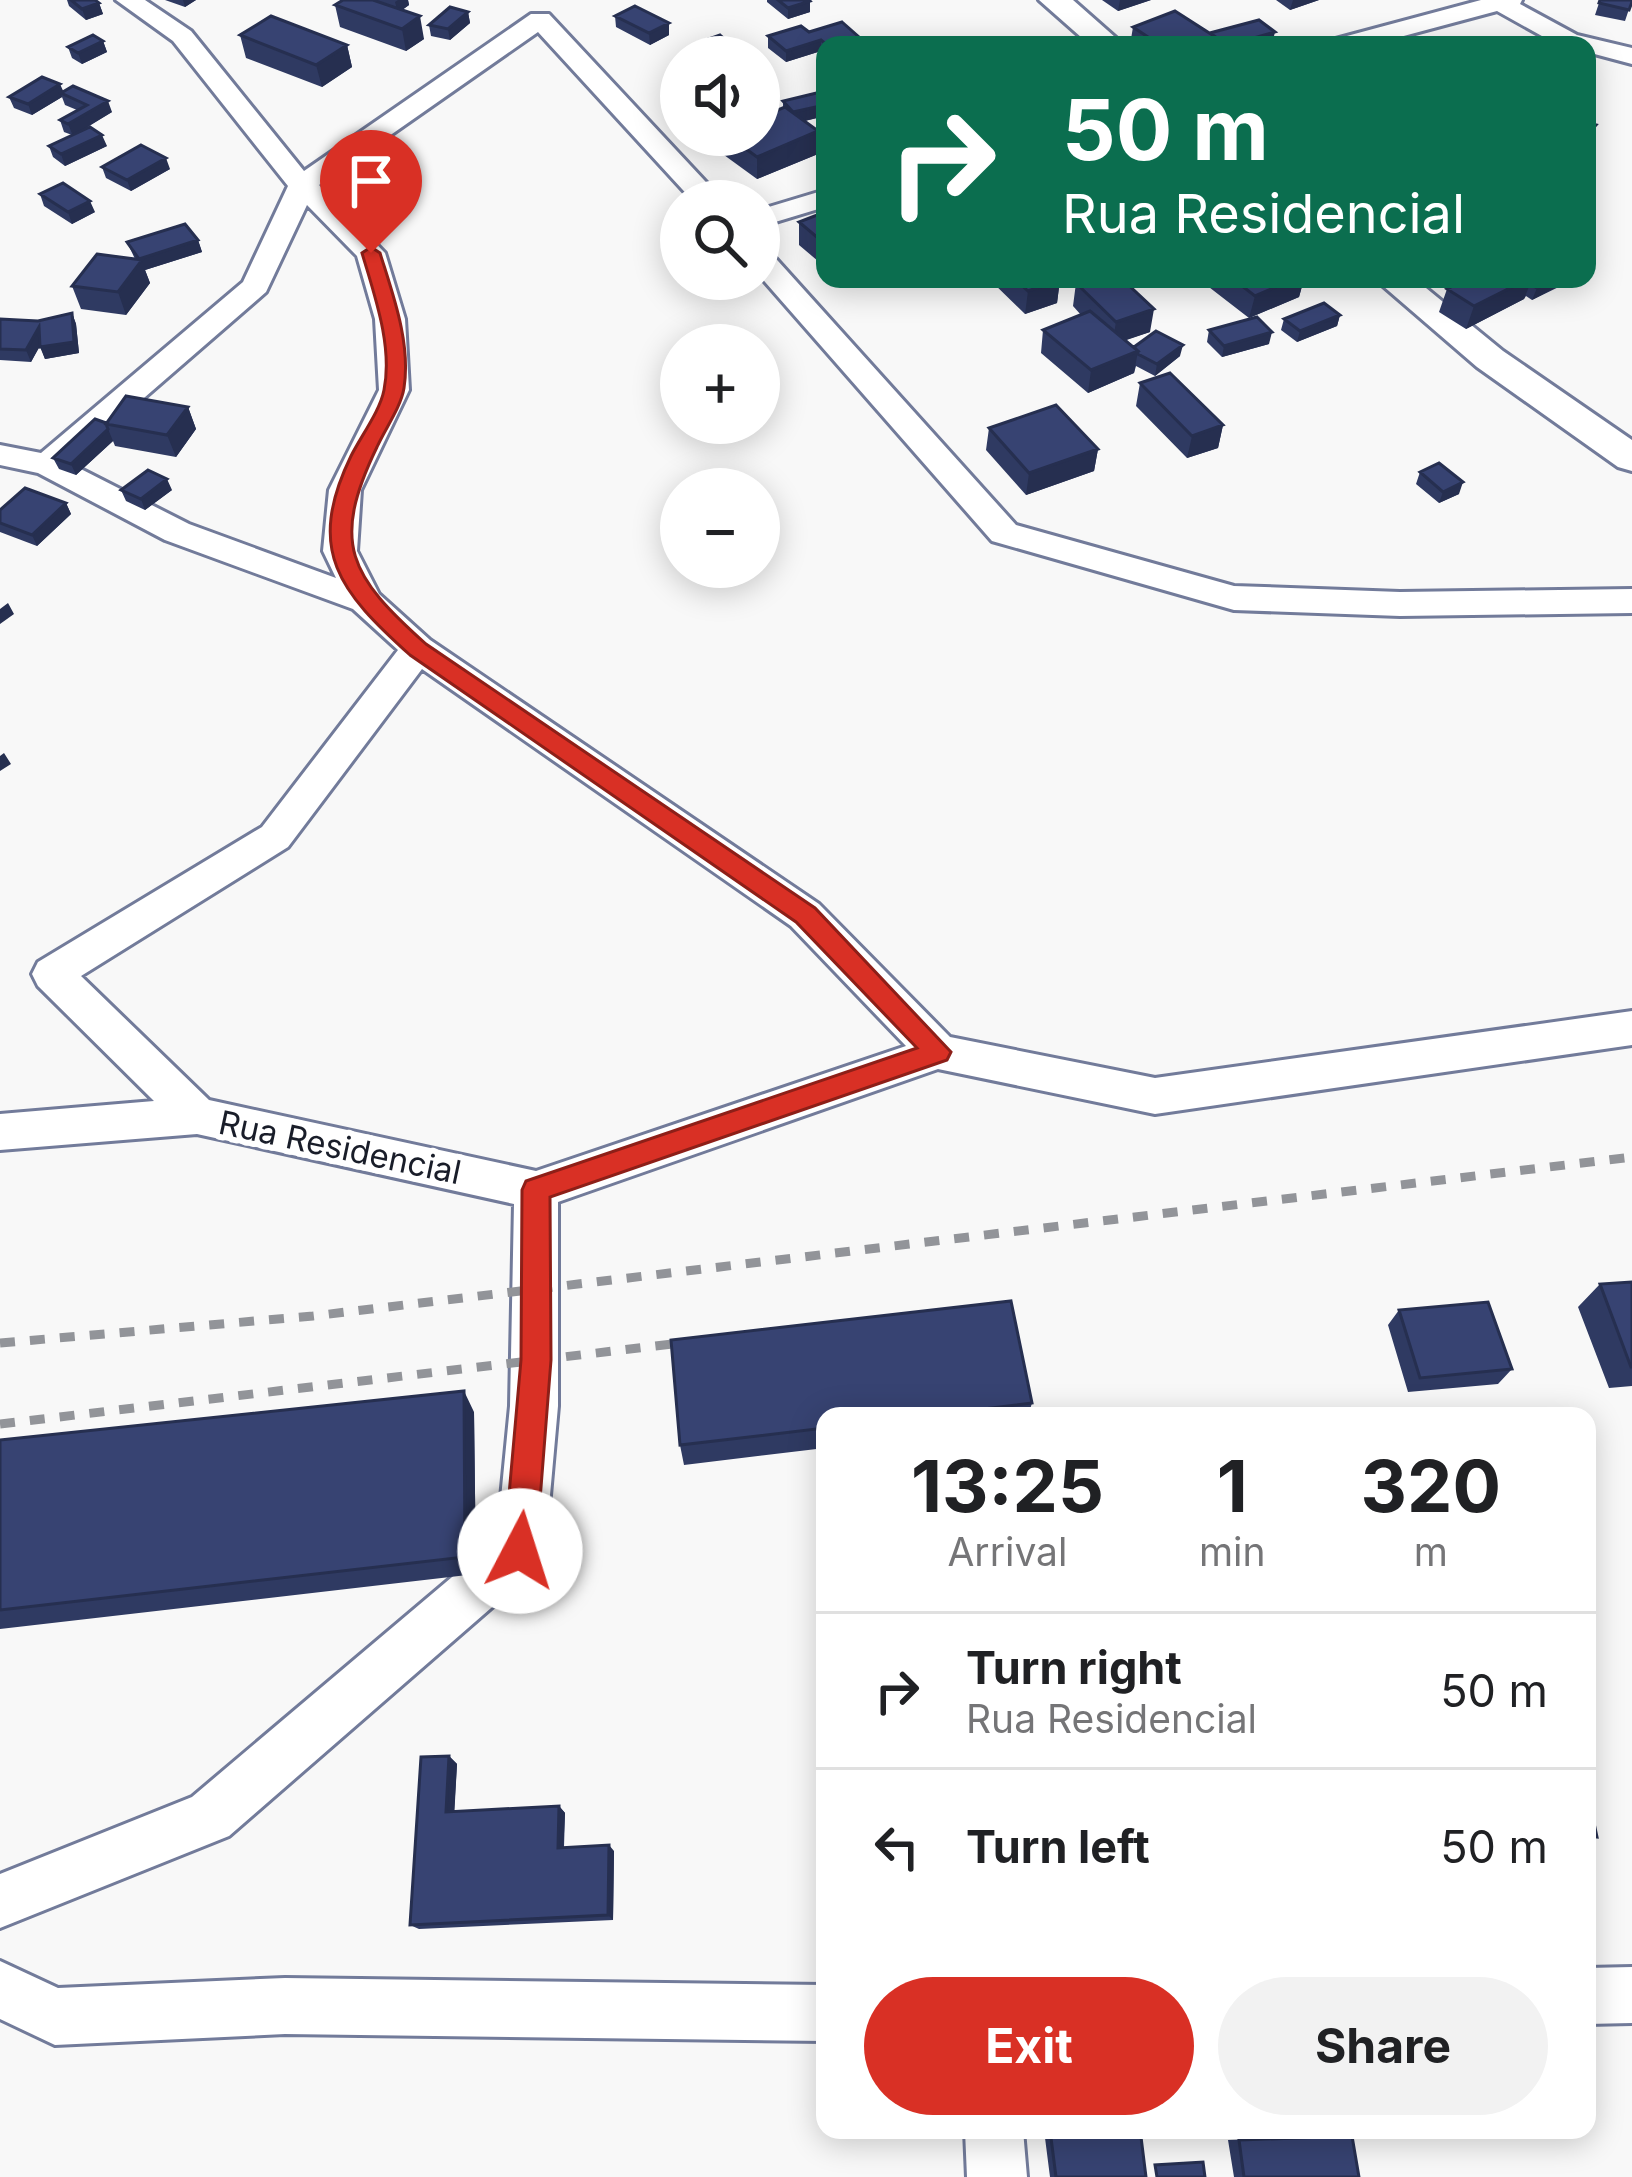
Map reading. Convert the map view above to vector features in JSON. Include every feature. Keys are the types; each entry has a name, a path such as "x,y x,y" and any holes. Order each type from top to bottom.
{"street":[{"path":"128,0 182,37 303,184 371,253 390,319 394,390 345,490 340,551 365,602"},
{"path":"1054,0 1098,36"},
{"path":"1375,36 1505,1 1562,36"},
{"path":"47,465 256,286 303,184 540,19 689,180"},
{"path":"1596,47 1632,56"},
{"path":"780,212 816,201"},
{"path":"780,281 1004,533 1234,598 1400,604 1632,602"},
{"path":"1404,288 1490,359 1632,458"},
{"path":"0,455 47,465 177,532 365,602 418,649 806,915 938,1052"},
{"name":"Rua Residencial","path":"418,649 275,837 52,974 197,1116 536,1190"},
{"path":"0,1901 210,1817 520,1551 536,1360 536,1190 938,1052 1155,1096 1632,1028"},
{"path":"0,1132 197,1116"},
{"path":"0,1989 55,2017 285,2006 816,2013"},
{"path":"1596,1996 1632,1995"},
{"path":"995,2139 997,2177"}],"building":[{"path":"71,0 95,0 99,3 82,9"},
{"path":"343,0 373,0 420,16 402,29 335,5"},
{"path":"778,0 809,0 810,1 788,8"},
{"path":"1600,0 1632,0 1632,2 1629,10"},
{"path":"635,6 669,23 649,33 615,16"},
{"path":"450,7 468,12 448,29 429,25"},
{"path":"1175,11 1214,36 1146,36 1133,27"},
{"path":"271,16 347,45 316,65 240,35"},
{"path":"1259,20 1275,32 1261,36 1210,33"},
{"path":"842,22 858,36 816,36 816,42 786,51 780,46 780,36 768,36 801,26 809,32"},
{"path":"93,35 103,41 78,53 68,47"},
{"path":"42,77 60,84 28,104 9,97"},
{"path":"73,86 108,101 68,124 60,120 87,105 61,93"},
{"path":"816,93 816,107 793,112 783,101"},
{"path":"785,107 816,132 780,147 780,109"},
{"path":"90,127 102,135 61,154 49,146"},
{"path":"141,145 166,158 127,180 102,167"},
{"path":"63,183 90,201 68,212 40,194"},
{"path":"816,215 816,236 799,222"},
{"path":"185,224 198,240 139,259 127,242"},
{"path":"97,254 142,260 118,292 72,286"},
{"path":"1081,288 1132,288 1154,309 1116,322"},
{"path":"1245,288 1273,288 1255,296"},
{"path":"1449,288 1510,288 1474,306"},
{"path":"1324,303 1340,315 1300,331 1284,319"},
{"path":"1090,311 1138,351 1091,370 1043,330"},
{"path":"72,313 74,342 40,347 39,327 26,350 0,349 0,319 38,321"},
{"path":"1257,317 1272,332 1224,346 1209,330"},
{"path":"1156,331 1183,345 1157,364 1134,347"},
{"path":"1170,373 1223,425 1192,436 1140,383"},
{"path":"126,396 188,407 167,435 106,424"},
{"path":"1056,405 1098,449 1029,473 989,428"},
{"path":"95,419 109,424 108,429 71,464 53,458"},
{"path":"1439,463 1463,482 1443,492 1420,472"},
{"path":"148,470 167,479 141,499 121,490"},
{"path":"25,488 66,503 32,535 0,523 0,510"},
{"path":"1632,1282 1632,1367 1631,1367 1600,1284"},
{"path":"1011,1301 1032,1403 816,1407 816,1429 680,1445 671,1340"},
{"path":"1488,1302 1512,1369 1420,1378 1399,1310"},
{"path":"464,1391 465,1557 0,1610 0,1440"},
{"path":"449,1756 446,1812 559,1806 558,1848 609,1845 608,1915 410,1925 421,1757"},
{"path":"1051,2139 1141,2139 1146,2177 1056,2177"},
{"path":"1353,2139 1359,2177 1244,2177 1239,2140"},
{"path":"1203,2162 1205,2177 1157,2177 1155,2165"}],"railway":[{"path":"0,1343 313,1316 1632,1157"},
{"path":"0,1424 706,1340"}],"route":[{"path":"371,253 390,319 394,390 345,490 340,551 365,602 418,649 806,915 938,1052 536,1190 534,1406 520,1551"}]}
